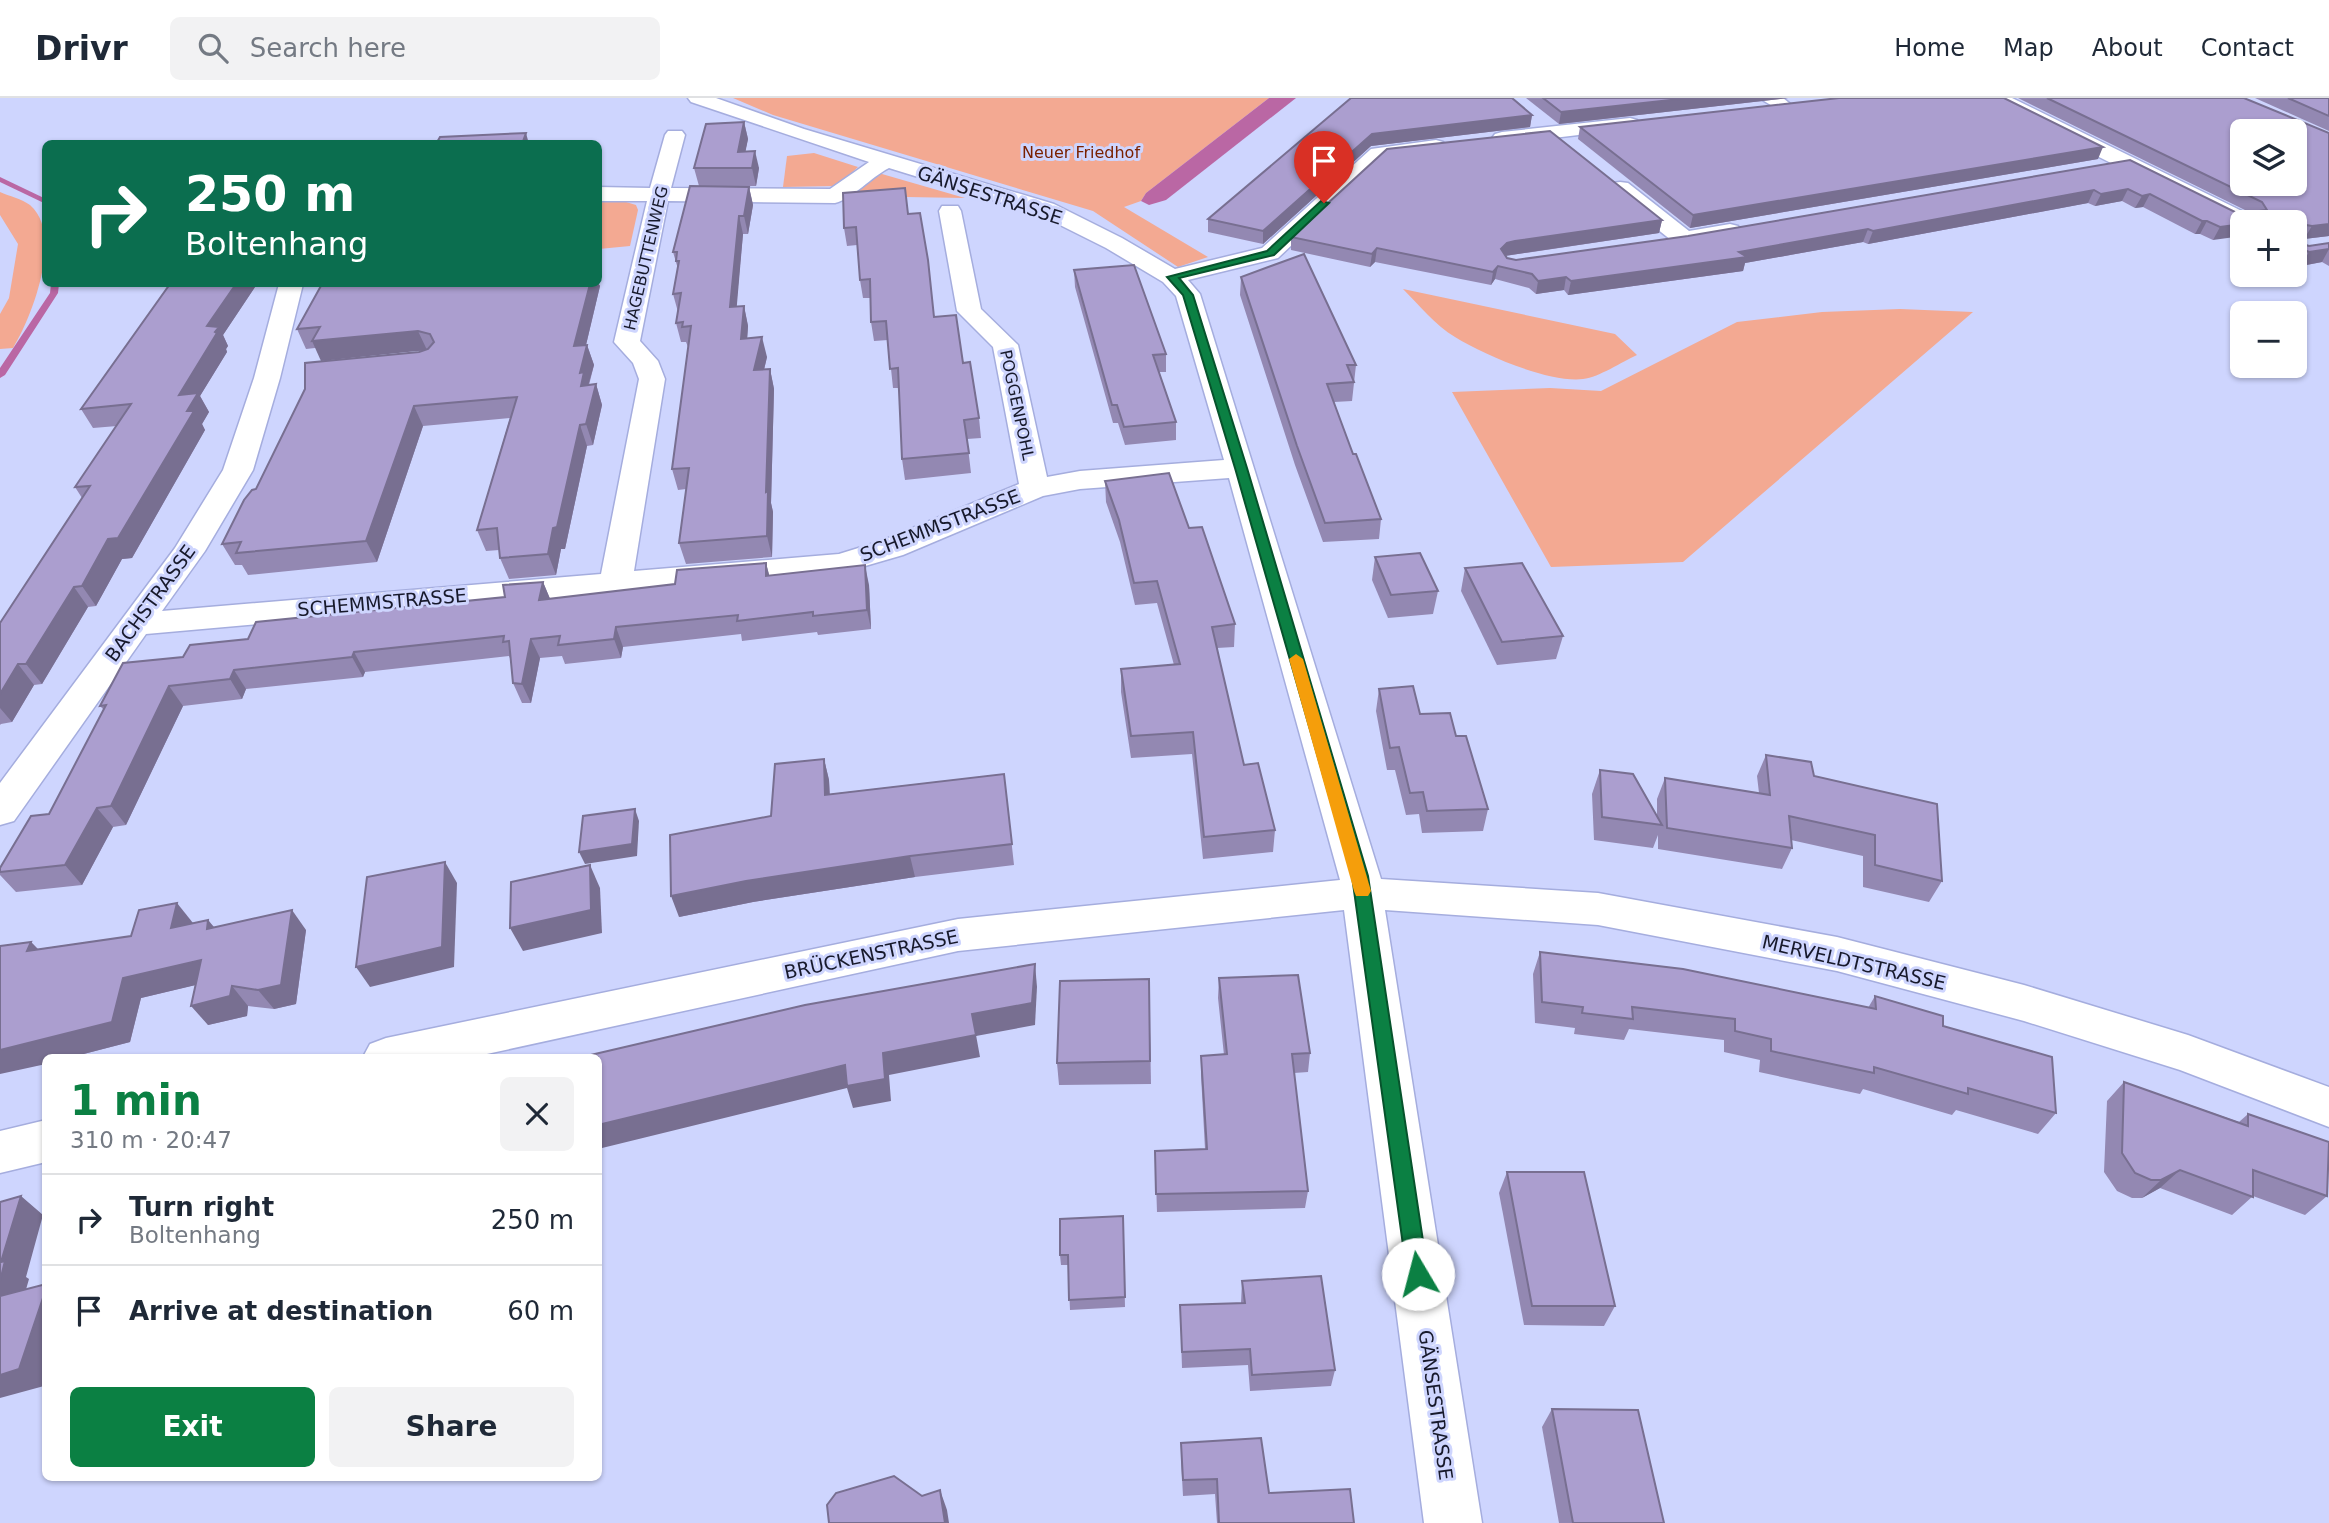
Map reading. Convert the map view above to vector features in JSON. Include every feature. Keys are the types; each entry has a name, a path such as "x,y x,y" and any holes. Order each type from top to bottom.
{"street":[{"name":"GÄNSESTRASSE","path":"698,98 797,134 1046,209 1114,243 1172,277 1188,295 1241,468 1363,893 1453,1523"},
{"path":"1997,98 2230,214"},
{"path":"1770,105 1810,104"},
{"path":"1530,116 1570,149"},
{"path":"1484,140 1646,122"},
{"name":"HAGEBUTTENWEG","path":"616,581 652,379 645,361 626,342 675,135"},
{"path":"1172,277 1270,253 1378,153 1457,144"},
{"path":"602,194 835,195 864,172 886,161"},
{"path":"2085,170 2126,163"},
{"path":"1601,174 1684,239"},
{"name":"POGGENPOHL","path":"950,211 969,311 1005,345 1035,488"},
{"path":"1657,244 1746,228"},
{"name":"BACHSTRASSE","path":"0,811 190,551 237,470 281,376 298,289"},
{"name":"SCHEMMSTRASSE","path":"136,624 841,563 892,548 1035,488 1080,480 1241,468"},
{"name":"BRÜCKENSTRASSE","path":"400,1054 958,935 1363,893"},
{"name":"MERVELDTSTRASSE","path":"1363,893 1598,909 1837,954 2036,1007 2188,1054 2329,1107"},
{"path":"0,1152 42,1142"}],"green space":[{"name":"Neuer Friedhof","path":"733,98 1269,98 1146,193 1141,201 1124,207 1208,257 1178,267 1093,211 773,115"},
{"path":"814,153 858,167 837,186 783,187 787,156"},
{"path":"875,172 965,198 847,196"},
{"path":"0,192 27,203 40,218 42,271 36,297 21,334 13,348 0,349 0,314 9,298 18,244 0,215"},
{"path":"602,202 626,202 636,205 638,210 630,246 602,249"},
{"path":"1403,289 1615,334 1637,355 1590,378 1569,379 1535,372 1482,352 1455,337 1434,321"},
{"path":"1900,309 1973,312 1683,562 1551,567 1452,392 1550,388 1601,391 1737,322 1822,312"}],"shaded area":[{"path":"1269,98 1296,98 1166,200 1149,205 1141,201 1146,193"}],"building":[{"path":"1351,98 1512,98 1532,115 1372,134 1263,231 1208,219"},
{"path":"1543,98 1689,98 1561,112"},
{"path":"1839,98 2004,98 2103,147 1693,215 1580,127"},
{"path":"2047,98 2244,98 2295,119 2230,119 2230,187"},
{"path":"2288,98 2329,98 2329,116"},
{"path":"744,122 738,152 755,151 752,168 694,168 706,124"},
{"path":"2307,124 2329,133 2329,224 2307,225 2307,210 2267,210 2262,202 2250,196 2307,196"},
{"path":"1550,131 1662,220 1515,241 1507,243 1501,249 1507,258 1516,260 1688,236 2130,160 2231,210 2230,226 2220,227 2202,221 2150,194 2142,196 2128,189 2101,194 2094,190 1873,231 1868,229 1739,252 1747,257 1571,281 1566,277 1538,281 1532,274 1498,266 1493,272 1377,248 1372,254 1291,237 1387,149"},
{"path":"526,133 523,140 438,140 440,137"},
{"path":"690,186 749,187 744,216 739,216 730,307 744,306 741,339 762,337 754,370 770,369 767,536 679,543 689,468 672,469 691,326 682,327 683,322 676,323 681,293 673,294 679,261 676,261 677,252 673,252"},
{"path":"905,188 908,214 920,213 934,317 956,315 963,363 970,362 979,418 964,420 969,453 902,459 898,368 890,369 886,321 871,322 870,279 860,280 856,227 844,228 843,193"},
{"path":"2329,243 2329,249 2309,252 2307,245"},
{"path":"1304,254 1356,365 1347,365 1354,382 1327,384 1381,519 1325,523 1241,277"},
{"path":"1134,265 1166,354 1153,355 1176,422 1124,427 1117,405 1112,405 1074,270"},
{"path":"168,287 234,287 207,326 219,327 179,395 198,393 187,411 194,411 118,538 108,539 82,586 74,587 26,664 18,664 0,694 0,623 90,486 75,487 131,404 81,409"},
{"path":"320,287 589,287 574,346 587,345 580,373 584,372 581,386 596,384 586,424 580,425 557,527 553,528 548,554 500,558 497,528 477,530 517,397 414,406 366,541 236,553 241,542 222,544 244,500 256,489 305,389 305,363 419,352 428,349 434,342 430,334 418,331 312,341 320,327 297,329"},
{"path":"1169,473 1189,528 1202,527 1235,624 1212,627 1244,765 1258,763 1275,830 1204,837 1193,732 1131,736 1121,669 1180,664 1157,581 1134,583 1119,520 1105,481"},
{"path":"1420,553 1438,591 1391,595 1375,557"},
{"path":"766,563 766,576 865,565 867,610 813,616 813,612 737,621 738,615 616,627 614,639 558,645 560,636 531,639 522,684 513,683 509,641 503,642 504,636 354,652 352,657 234,670 230,679 169,686 111,806 97,808 65,865 0,872 31,816 49,814 106,705 100,706 123,663 183,657 190,645 248,639 256,622 505,597 503,585 543,582 539,600 675,584 677,570"},
{"path":"1522,563 1563,636 1502,642 1465,568"},
{"path":"1413,686 1420,714 1450,713 1456,736 1466,736 1488,809 1427,811 1423,792 1410,793 1399,747 1390,748 1379,689"},
{"path":"1766,755 1811,762 1814,776 1937,804 1942,881 1875,865 1875,835 1789,816 1792,848 1667,828 1665,778 1770,795"},
{"path":"824,759 825,795 1004,774 1012,844 910,856 746,881 671,896 670,835 771,816 775,764"},
{"path":"1600,770 1633,774 1662,825 1602,817"},
{"path":"635,809 632,844 579,852 583,816"},
{"path":"445,862 442,947 356,967 367,877"},
{"path":"590,865 591,910 510,928 511,882"},
{"path":"177,903 171,928 208,920 207,929 292,910 281,985 258,990 232,986 230,996 191,1006 201,960 123,978 112,1022 0,1050 0,946 31,942 27,951 131,936 139,910"},
{"path":"1540,952 1683,969 1876,1009 1875,996 1943,1016 1943,1026 2052,1057 2056,1113 1968,1088 1968,1094 1874,1067 1874,1073 1771,1051 1771,1039 1735,1031 1735,1019 1632,1007 1633,1019 1582,1013 1583,1007 1542,1002"},
{"path":"1035,964 1032,1003 972,1014 976,1035 883,1053 885,1079 847,1086 845,1065 602,1124 602,1054 595,1054 805,1005"},
{"path":"1298,975 1310,1053 1292,1054 1308,1191 1156,1194 1155,1151 1207,1149 1201,1056 1227,1054 1219,978"},
{"path":"1149,979 1150,1061 1057,1063 1060,981"},
{"path":"2124,1082 2248,1126 2248,1114 2329,1142 2327,1196 2253,1170 2253,1197 2180,1170 2161,1180 2151,1180 2135,1173 2122,1153"},
{"path":"1507,1172 1584,1172 1615,1306 1532,1306"},
{"path":"21,1196 1,1262 5,1261 0,1281 0,1202"},
{"path":"1123,1216 1125,1297 1069,1300 1068,1255 1060,1255 1060,1219"},
{"path":"1321,1276 1335,1370 1252,1375 1250,1349 1182,1352 1180,1305 1245,1303 1242,1281"},
{"path":"42,1285 42,1301 19,1369 0,1375 0,1296"},
{"path":"1552,1409 1638,1410 1664,1523 1573,1523"},
{"path":"1261,1438 1269,1493 1350,1489 1354,1523 1219,1523 1217,1479 1183,1480 1181,1443"},
{"path":"894,1476 922,1496 940,1490 945,1523 829,1523 827,1505 836,1493"}],"waterway":[{"path":"0,179 42,200"},
{"path":"0,375 54,293 55,287"}],"slow traffic":[{"path":"1296,659 1360,876 1362,891"}],"route":[{"path":"1324,203 1270,253 1172,277 1188,295 1360,876 1418,1274"}]}
